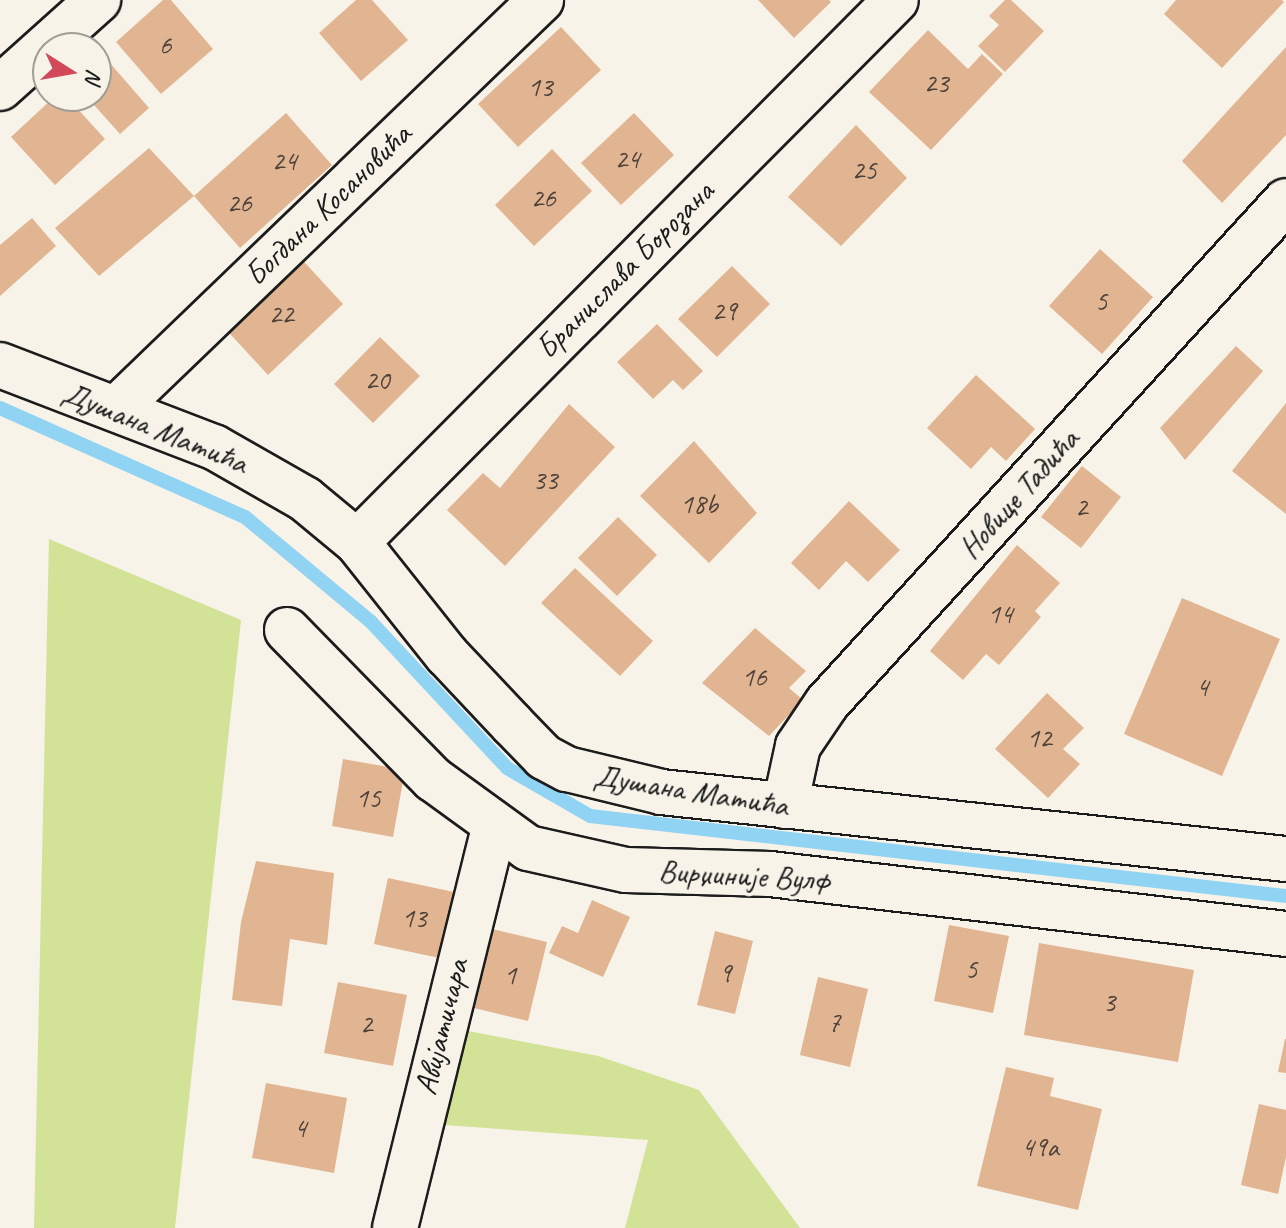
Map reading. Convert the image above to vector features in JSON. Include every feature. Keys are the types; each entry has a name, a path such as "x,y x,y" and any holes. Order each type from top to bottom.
{"street":[{"path":"0,88 98,0"},
{"name":"Богдана Косановића","path":"116,409 541,0"},
{"name":"Бранислава Борозана","path":"357,542 896,0"},
{"name":"Новице Тадића","path":"785,806 798,746 827,703 1286,201"},
{"name":"Душана Матића","path":"0,365 116,409 263,472 357,542 447,655 555,764 633,787 1286,859"},
{"name":"Вирџиније Вулф","path":"287,630 433,779 494,827 528,848 626,870 770,874 1286,934"},
{"name":"Авијатичара","path":"395,1228 494,827"}],"green space":[{"path":"49,539 241,620 175,1228 34,1228"},
{"path":"452,1028 598,1056 699,1090 800,1228 625,1228 648,1140 432,1124"}],"building":[{"path":"163,0 171,0 213,49 161,94 116,42"},
{"path":"356,0 372,0 408,40 361,81 319,33"},
{"path":"758,0 829,0 831,2 794,38"},
{"path":"1005,0 1011,0 1044,31 1005,72 978,46 999,25 989,16"},
{"path":"1176,0 1284,2 1222,68 1164,14"},
{"path":"561,27 601,70 518,147 478,104"},
{"path":"928,30 968,69 982,54 1003,74 931,150 869,92"},
{"path":"1286,47 1286,135 1222,203 1182,161"},
{"path":"112,65 149,108 120,134 100,112 112,112"},
{"path":"38,112 81,112 105,139 55,185 11,137"},
{"path":"286,113 332,165 240,248 194,196"},
{"path":"634,113 674,155 621,205 581,163"},
{"path":"856,125 907,178 841,246 788,197"},
{"path":"149,148 194,196 99,276 55,228"},
{"path":"552,149 592,191 534,246 495,205"},
{"path":"32,218 56,246 0,296 0,245"},
{"path":"1100,249 1153,297 1102,354 1049,306"},
{"path":"296,253 343,304 268,375 220,323"},
{"path":"732,266 770,304 717,357 678,319"},
{"path":"657,324 703,371 683,390 673,380 653,399 617,362"},
{"path":"380,337 420,376 373,423 334,384"},
{"path":"1236,346 1263,371 1185,460 1160,428"},
{"path":"976,375 1035,429 1006,461 991,447 971,469 927,428"},
{"path":"1286,403 1286,514 1232,471"},
{"path":"569,404 615,447 505,566 447,510 483,473 500,488"},
{"path":"694,441 757,513 709,563 640,496"},
{"path":"1082,466 1121,497 1081,548 1041,517"},
{"path":"849,501 900,550 868,582 846,561 819,590 791,563"},
{"path":"618,517 657,555 617,596 578,558"},
{"path":"1017,545 1060,583 1035,611 1041,617 999,665 986,654 963,680 930,651"},
{"path":"575,568 653,641 620,676 541,603"},
{"path":"1182,598 1280,639 1222,776 1124,734"},
{"path":"755,628 806,671 789,688 803,700 769,736 702,683"},
{"path":"1047,693 1084,728 1063,749 1080,764 1048,798 995,749"},
{"path":"343,759 405,770 393,837 332,826"},
{"path":"256,861 334,873 327,945 290,939 282,1006 232,1000 241,922"},
{"path":"388,878 454,892 439,958 374,944"},
{"path":"592,900 630,917 603,977 549,953 562,926 578,933"},
{"path":"949,925 1009,936 993,1013 934,1001"},
{"path":"492,929 547,942 528,1021 474,1008"},
{"path":"715,931 753,941 735,1014 697,1005"},
{"path":"1039,943 1194,970 1178,1062 1024,1035"},
{"path":"818,977 868,989 850,1067 800,1055"},
{"path":"338,982 407,995 393,1066 324,1053"},
{"path":"1286,1039 1286,1073 1278,1072"},
{"path":"1006,1067 1054,1078 1050,1096 1102,1109 1078,1210 977,1186"},
{"path":"266,1083 347,1098 334,1173 252,1158"},
{"path":"1259,1104 1286,1110 1286,1157 1278,1194 1241,1185"}],"waterway":[{"path":"0,408 245,517 371,622 507,768 590,816 1286,896"}]}
